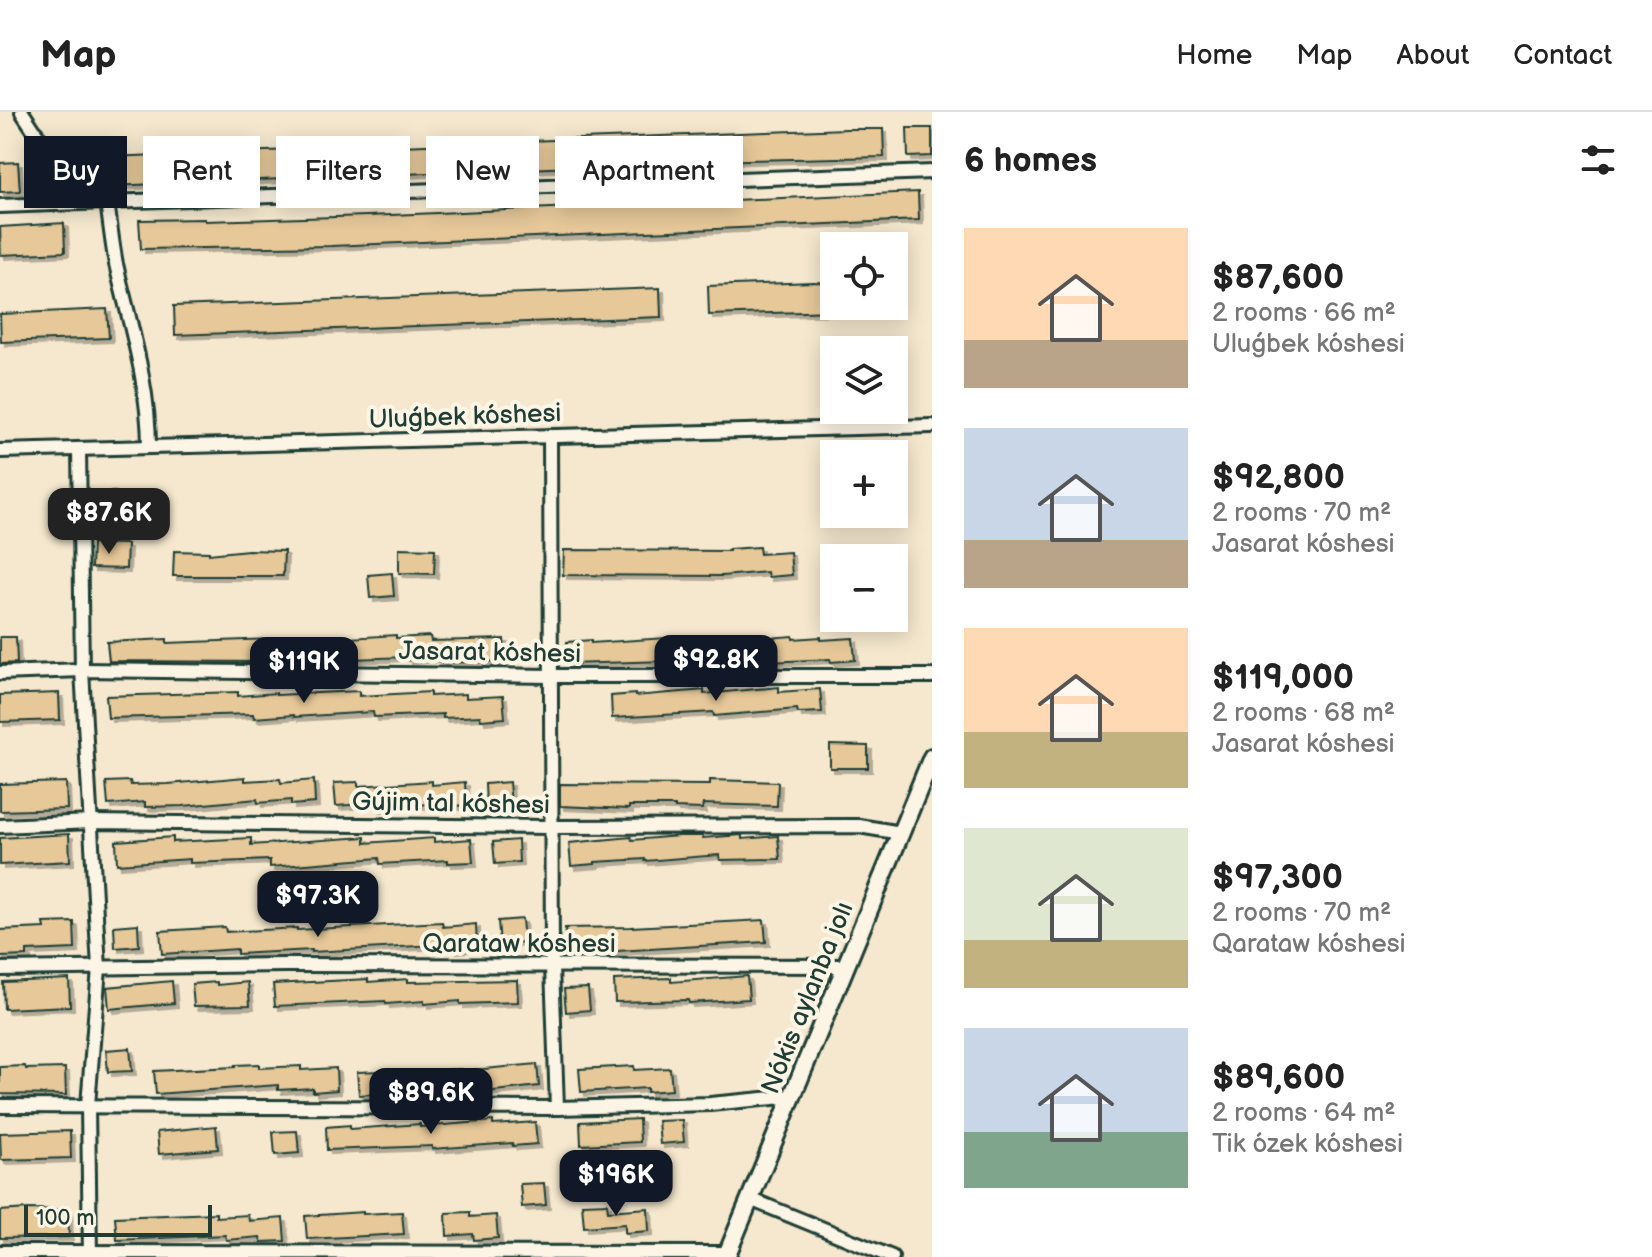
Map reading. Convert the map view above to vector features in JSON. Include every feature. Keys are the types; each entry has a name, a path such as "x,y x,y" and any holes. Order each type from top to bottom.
{"main road":[{"name":"Nókis aylanba jolı","path":"727,1255 932,757"}],"street":[{"path":"22,112 38,136"},
{"path":"127,201 932,172"},
{"path":"0,206 24,205"},
{"path":"108,208 116,262 132,320 149,411 149,447"},
{"name":"Uluǵbek kóshesi","path":"0,451 932,426"},
{"path":"550,436 552,966 557,1108"},
{"path":"79,449 82,670 99,968 88,1105 90,1255"},
{"name":"Jasarat kóshesi","path":"0,673 82,670 551,676 932,676"},
{"name":"Gújim tal kóshesi","path":"0,826 91,822 552,827 859,826 901,833"},
{"name":"Qarataw kóshesi","path":"0,969 846,966"},
{"path":"0,1106 557,1108 710,1104 794,1096"},
{"path":"750,1199 892,1257"},
{"path":"0,1252 90,1255 727,1255"}],"building":[{"path":"907,128 932,128 932,156 908,157"},
{"path":"883,129 884,157 743,160 743,136 662,136"},
{"path":"555,140 555,168 539,168 539,141"},
{"path":"426,145 426,173 410,174 410,146"},
{"path":"260,151 276,151 276,179 260,180"},
{"path":"127,156 143,156 143,185 127,185"},
{"path":"18,162 20,191 0,192 0,163"},
{"path":"918,192 919,220 331,246 141,249 139,220 205,221 555,208 743,208 743,200"},
{"path":"64,223 65,252 1,255 0,227"},
{"path":"820,282 820,311 709,315 708,286"},
{"path":"660,288 661,317 175,335 174,306"},
{"path":"107,309 109,338 1,342 0,314"},
{"path":"95,492 116,492 117,506 95,507"},
{"path":"92,543 127,544 126,569 91,568"},
{"path":"759,547 760,554 790,552 792,575 768,577 767,572 722,576 563,575 564,550 729,551"},
{"path":"399,548 435,549 434,574 399,573"},
{"path":"248,550 284,551 283,576 173,576 174,551 209,554"},
{"path":"392,573 394,596 370,598 368,575"},
{"path":"396,635 396,638 430,636 431,641 504,639 506,661 440,663 440,658 408,660 407,657 296,661 295,638 319,637 319,640"},
{"path":"793,636 793,639 821,637 821,640 853,638 855,660 729,664 727,641"},
{"path":"0,637 16,637 17,663 0,664"},
{"path":"666,638 667,661 568,664 567,642"},
{"path":"167,639 167,643 274,639 275,662 109,661 107,642"},
{"path":"779,687 779,692 820,689 822,712 798,713 797,709 714,716 713,712 612,718 611,696 704,690 704,694"},
{"path":"359,691 359,696 430,692 430,696 466,694 466,698 503,696 505,718 443,718 443,714 374,717 373,712 254,718 253,714 108,718 106,696 238,692 238,696"},
{"path":"59,693 60,720 0,722 0,695"},
{"path":"830,745 868,746 868,768 830,768"},
{"path":"245,777 245,781 280,779 281,783 314,780 315,803 291,805 291,800 258,803 257,799 183,806 145,807 145,802 108,805 106,782 168,784"},
{"path":"710,780 778,782 777,806 703,804 702,809 629,806 629,809 560,806 560,784 710,785"},
{"path":"432,781 432,785 465,782 466,805 442,807 442,803 376,808 376,803 336,806 334,783 358,782 358,786"},
{"path":"66,782 67,809 0,811 0,784"},
{"path":"509,782 511,805 486,806 485,784"},
{"path":"69,834 70,861 0,865 0,838"},
{"path":"742,835 742,839 778,836 780,859 720,860 719,855 571,866 569,843 631,837 632,840"},
{"path":"173,837 173,842 251,838 251,845 365,837 365,843 471,839 473,862 448,863 448,860 380,864 379,858 270,867 270,860 190,863 190,859 117,864 116,841"},
{"path":"518,840 519,862 495,864 493,842"},
{"path":"522,919 524,942 500,944 498,921"},
{"path":"764,920 766,942 567,954 565,928"},
{"path":"74,922 75,949 27,951 27,956 0,957 0,930 45,928 44,923"},
{"path":"442,922 443,927 476,924 477,947 453,949 453,944 312,952 237,954 237,949 162,954 160,931 225,927 226,932 297,930"},
{"path":"138,924 139,946 115,948 114,926"},
{"path":"747,976 749,999 689,1003 688,1000 615,1002 614,980 671,978 671,982"},
{"path":"69,979 70,1006 4,1009 3,982"},
{"path":"368,979 368,982 408,979 408,982 517,980 518,1002 424,1004 424,1001 386,1004 385,1001 275,1006 273,984"},
{"path":"172,981 174,1003 109,1009 107,987"},
{"path":"217,982 217,985 248,982 250,1005 194,1006 192,984"},
{"path":"588,988 590,1010 566,1012 564,989"},
{"path":"130,1048 132,1071 108,1072 106,1050"},
{"path":"259,1064 259,1068 336,1068 337,1090 278,1090 278,1085 156,1094 154,1071"},
{"path":"537,1064 539,1086 476,1093 359,1095 357,1072 462,1071"},
{"path":"25,1066 26,1069 65,1068 66,1095 0,1094 0,1067"},
{"path":"634,1066 634,1070 670,1068 672,1090 647,1092 647,1088 581,1092 579,1069"},
{"path":"639,1119 640,1142 581,1145 580,1122"},
{"path":"682,1120 684,1142 660,1144 658,1121"},
{"path":"493,1121 493,1125 535,1122 537,1144 327,1150 326,1127 350,1125 350,1129 420,1124 420,1127"},
{"path":"216,1126 218,1149 159,1154 157,1132"},
{"path":"70,1131 71,1158 1,1160 0,1133"},
{"path":"297,1131 299,1153 275,1155 273,1132"},
{"path":"544,1183 546,1205 522,1207 520,1184"},
{"path":"607,1203 608,1211 648,1208 649,1231 625,1233 625,1224 584,1227 582,1204"},
{"path":"68,1210 69,1237 0,1238 0,1211"},
{"path":"402,1212 404,1234 307,1239 305,1216"},
{"path":"470,1212 470,1217 496,1215 498,1238 474,1240 473,1234 447,1236 446,1213"},
{"path":"216,1213 216,1217 248,1215 249,1221 283,1218 285,1241 261,1242 260,1237 226,1240 225,1235 117,1240 115,1217"}]}
